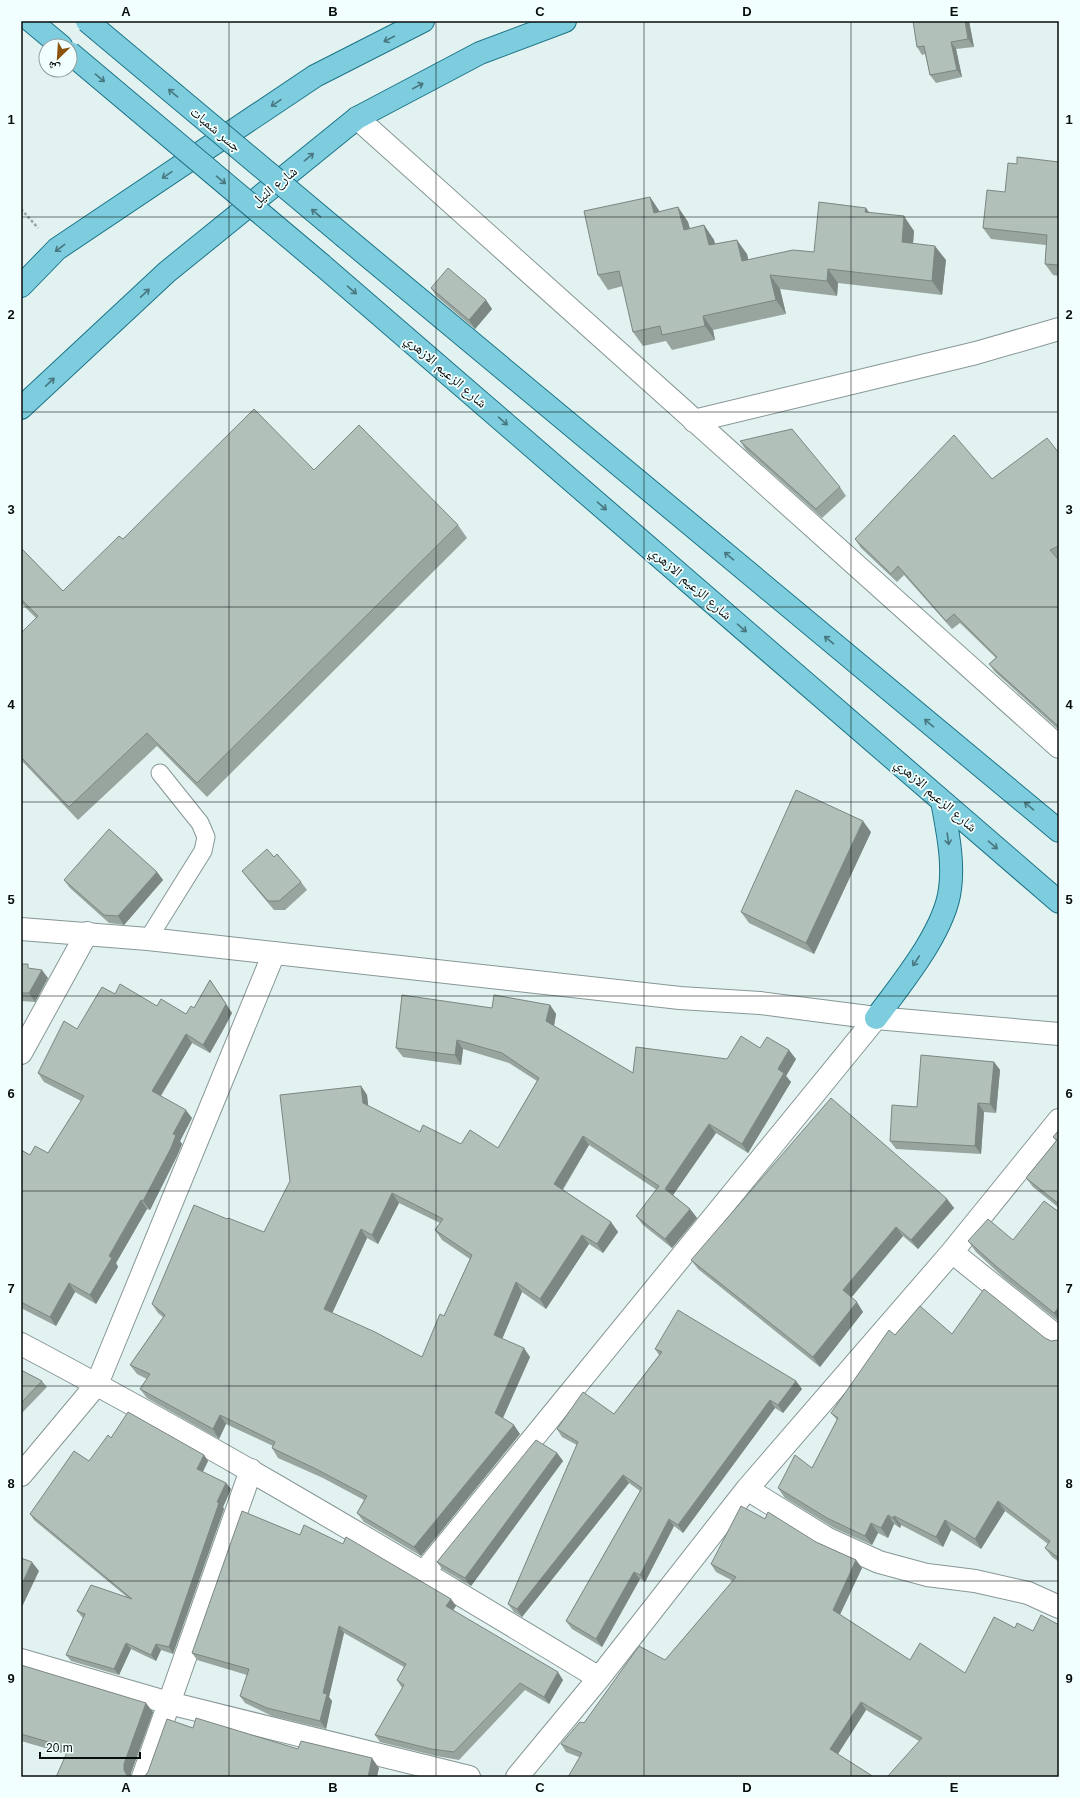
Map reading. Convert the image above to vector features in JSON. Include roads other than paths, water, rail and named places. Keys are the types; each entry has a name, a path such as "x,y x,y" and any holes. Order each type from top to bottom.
{"main road":[{"path":"31,21 51,38"},
{"name":"جسر شمبات","path":"87,21 1059,831"},
{"path":"21,286 57,249 316,76 423,21"},
{"name":"شارع النيل","path":"21,408 167,272 356,118 480,53 564,21"},
{"name":"شارع الزعيم الازهري","path":"78,60 322,265 1059,902"},
{"path":"876,1018 933,936 950,890 950,857 942,801"}],"street":[{"path":"356,118 1059,747"},
{"path":"694,421 976,353 1059,329"},
{"path":"21,929 148,939 680,998 760,1003 876,1018 1059,1034"},
{"path":"21,1053 87,933"},
{"path":"21,1475 97,1384 274,953"},
{"path":"424,1572 876,1018"},
{"path":"517,1777 599,1678 747,1489 952,1252 1059,1120"},
{"path":"952,1252 1059,1338"},
{"path":"21,1344 97,1384 251,1470 424,1572 599,1678"},
{"path":"143,1777 251,1470"},
{"path":"747,1489 828,1539 879,1562 927,1575 975,1581 1028,1593 1059,1606"},
{"path":"21,1660 169,1703 469,1777"}],"lane":[{"path":"148,939 204,851 206,837 200,823 160,773"}]}
